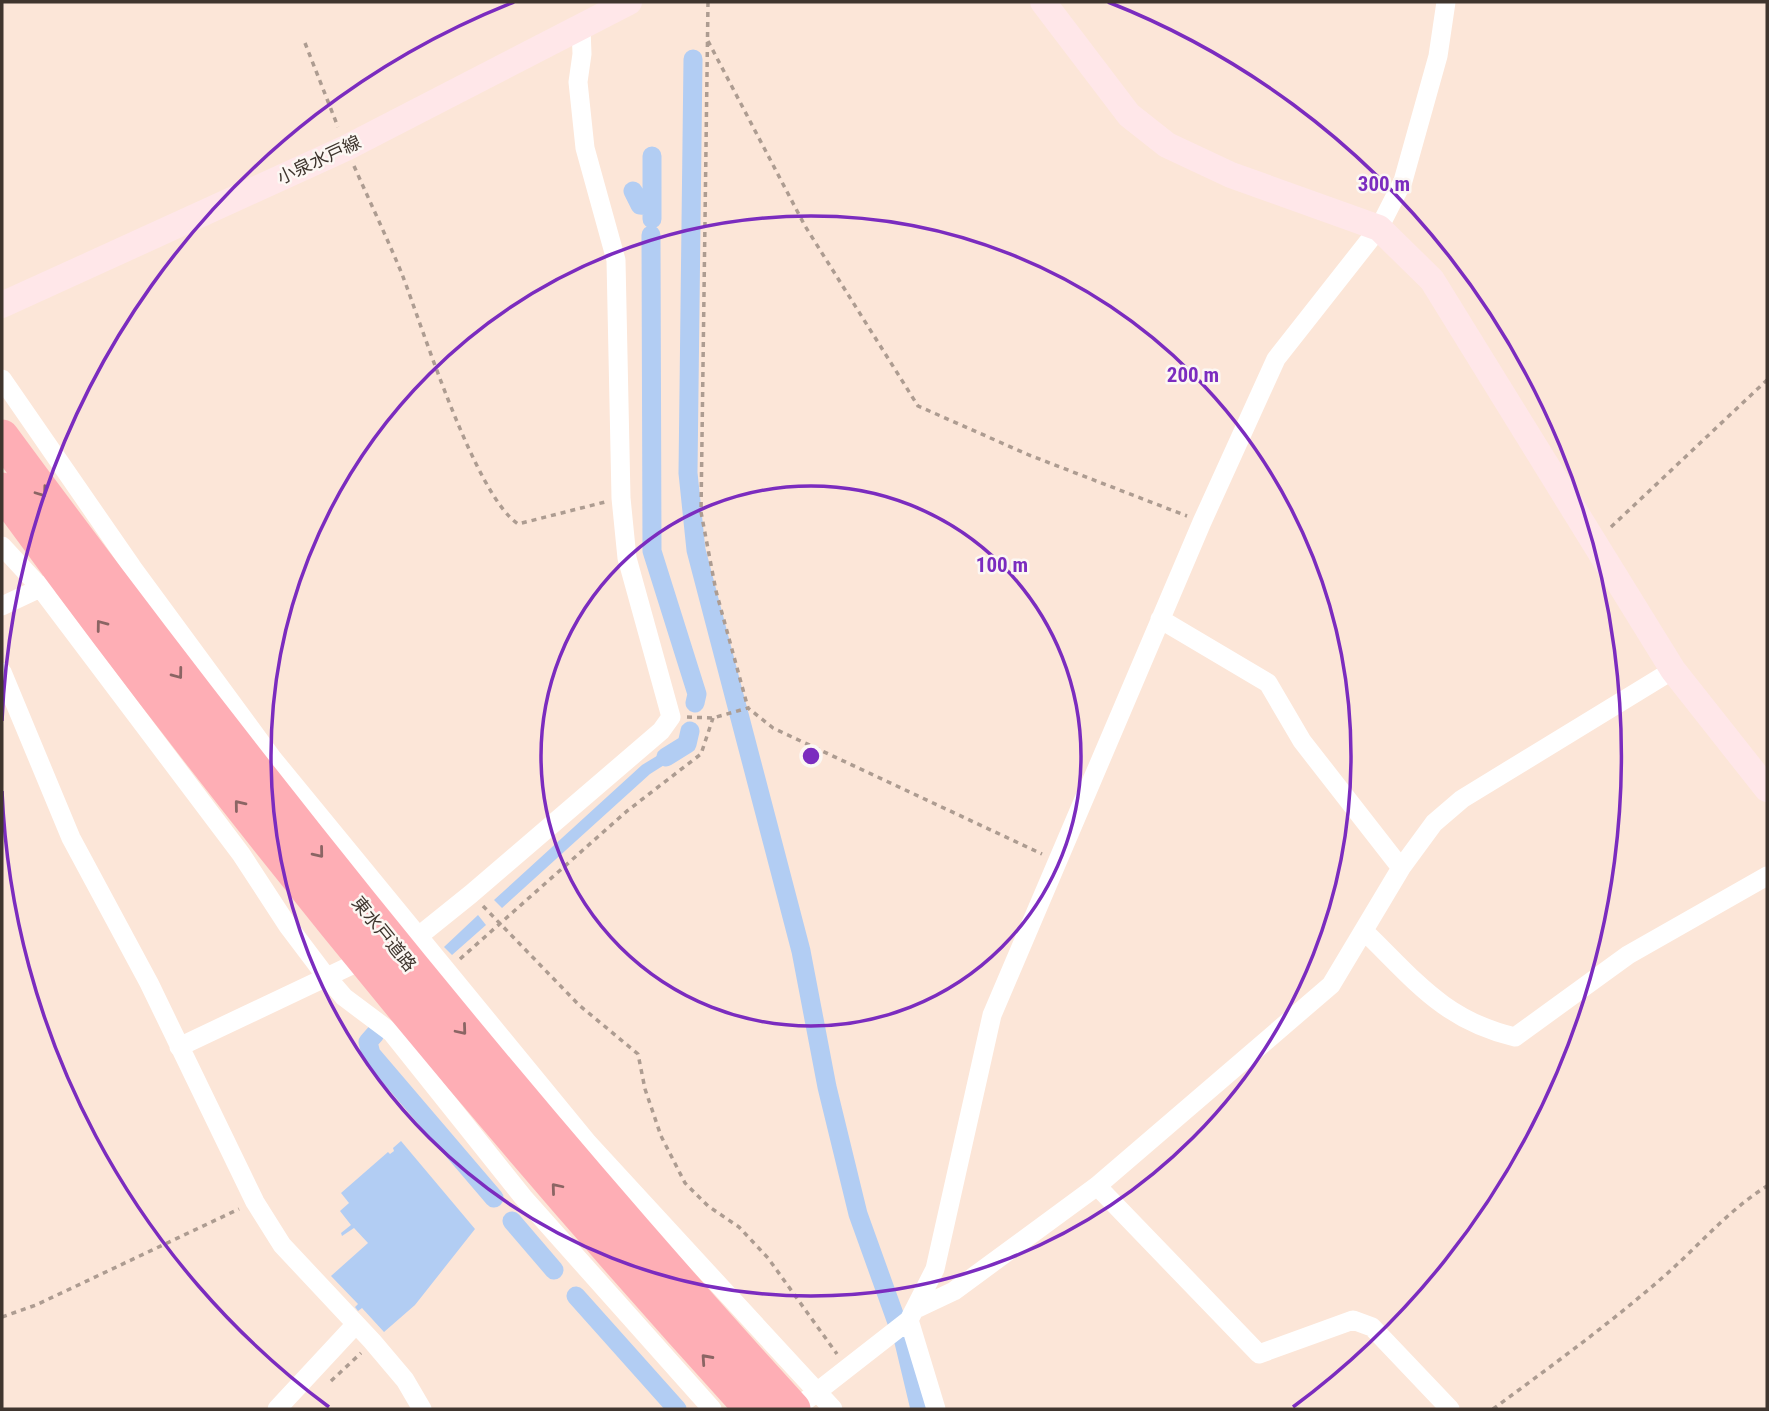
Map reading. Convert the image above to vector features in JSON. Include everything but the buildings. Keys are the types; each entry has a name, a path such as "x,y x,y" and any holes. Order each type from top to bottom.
{"highway":[{"name":"東水戸道路","path":"2,437 236,751 434,996 628,1224 801,1403"},
{"name":"東水戸道路","path":"2,490 211,770 411,1018 605,1246 752,1409"}],"street":[{"name":"小泉水戸線","path":"2,305 346,148 629,2"},
{"path":"1043,2 1129,115 1167,145 1231,175 1379,228 1432,280 1673,670 1767,789"},
{"path":"936,1409 911,1317 935,1269 992,1015 1160,619 1276,359 1379,228 1403,181 1438,56 1446,2"},
{"path":"179,1047 325,975 420,935 661,731 671,717 627,558 621,498 616,260 585,148 578,82 582,54 581,28"},
{"path":"2,379 126,558 273,760 420,935 801,1403 833,1409"},
{"path":"2,546 39,586 241,854 288,926 325,975 344,997 393,1033 523,1197 712,1409"},
{"path":"2,606 39,586 126,558"},
{"path":"1160,619 1268,683 1302,741 1401,868"},
{"path":"801,1403 911,1317 954,1291 1097,1186 1331,985 1401,868 1434,823 1462,799 1673,670"},
{"path":"2,672 71,838 149,983 255,1202 282,1245 372,1341 404,1380 422,1409"},
{"path":"1364,931 1451,1012 1470,1024 1515,1037 1628,955 1767,876"},
{"path":"1097,1186 1259,1354 1353,1320 1372,1327 1450,1409"},
{"path":"277,1409 356,1324"}],"path":[{"path":"708,2 701,512 716,591 748,708 773,728 1056,860"},
{"path":"708,41 804,226 918,406 1029,455 1202,522"},
{"path":"305,43 346,148 400,271 478,470 507,516 518,524 621,498"},
{"path":"1595,543 1767,380"},
{"path":"671,717 713,718 748,708"},
{"path":"448,970 627,811 701,754 713,718"},
{"path":"471,894 579,1005 638,1054 645,1089 661,1136 685,1183 708,1206 740,1227 768,1258 846,1367"},
{"path":"1493,1409 1601,1329 1665,1275 1712,1228 1767,1186"},
{"path":"2,1317 36,1305 255,1202"},
{"path":"321,1390 372,1341"}],"water":[{"path":"683,740 691,748 650,774 502,908 494,900 642,765"},
{"path":"478,915 486,925 452,955 444,947"},
{"path":"401,1141 475,1229 415,1305 384,1332 362,1308 358,1311 355,1307 358,1304 331,1276 368,1243 354,1228 342,1236 341,1233 351,1225 340,1211 349,1203 341,1193 388,1152 390,1154 394,1151 393,1148"}],"waterway":[{"path":"693,59 688,473 696,550 801,951 827,1087 858,1214 904,1342 920,1409"},
{"path":"652,156 652,219"},
{"path":"633,191 640,205 651,206"},
{"path":"651,235 652,551 697,694 695,703"},
{"path":"666,757 687,744 690,731"},
{"path":"375,1034 368,1042 371,1054 494,1198"},
{"path":"512,1221 554,1270"},
{"path":"576,1296 677,1409"}]}
